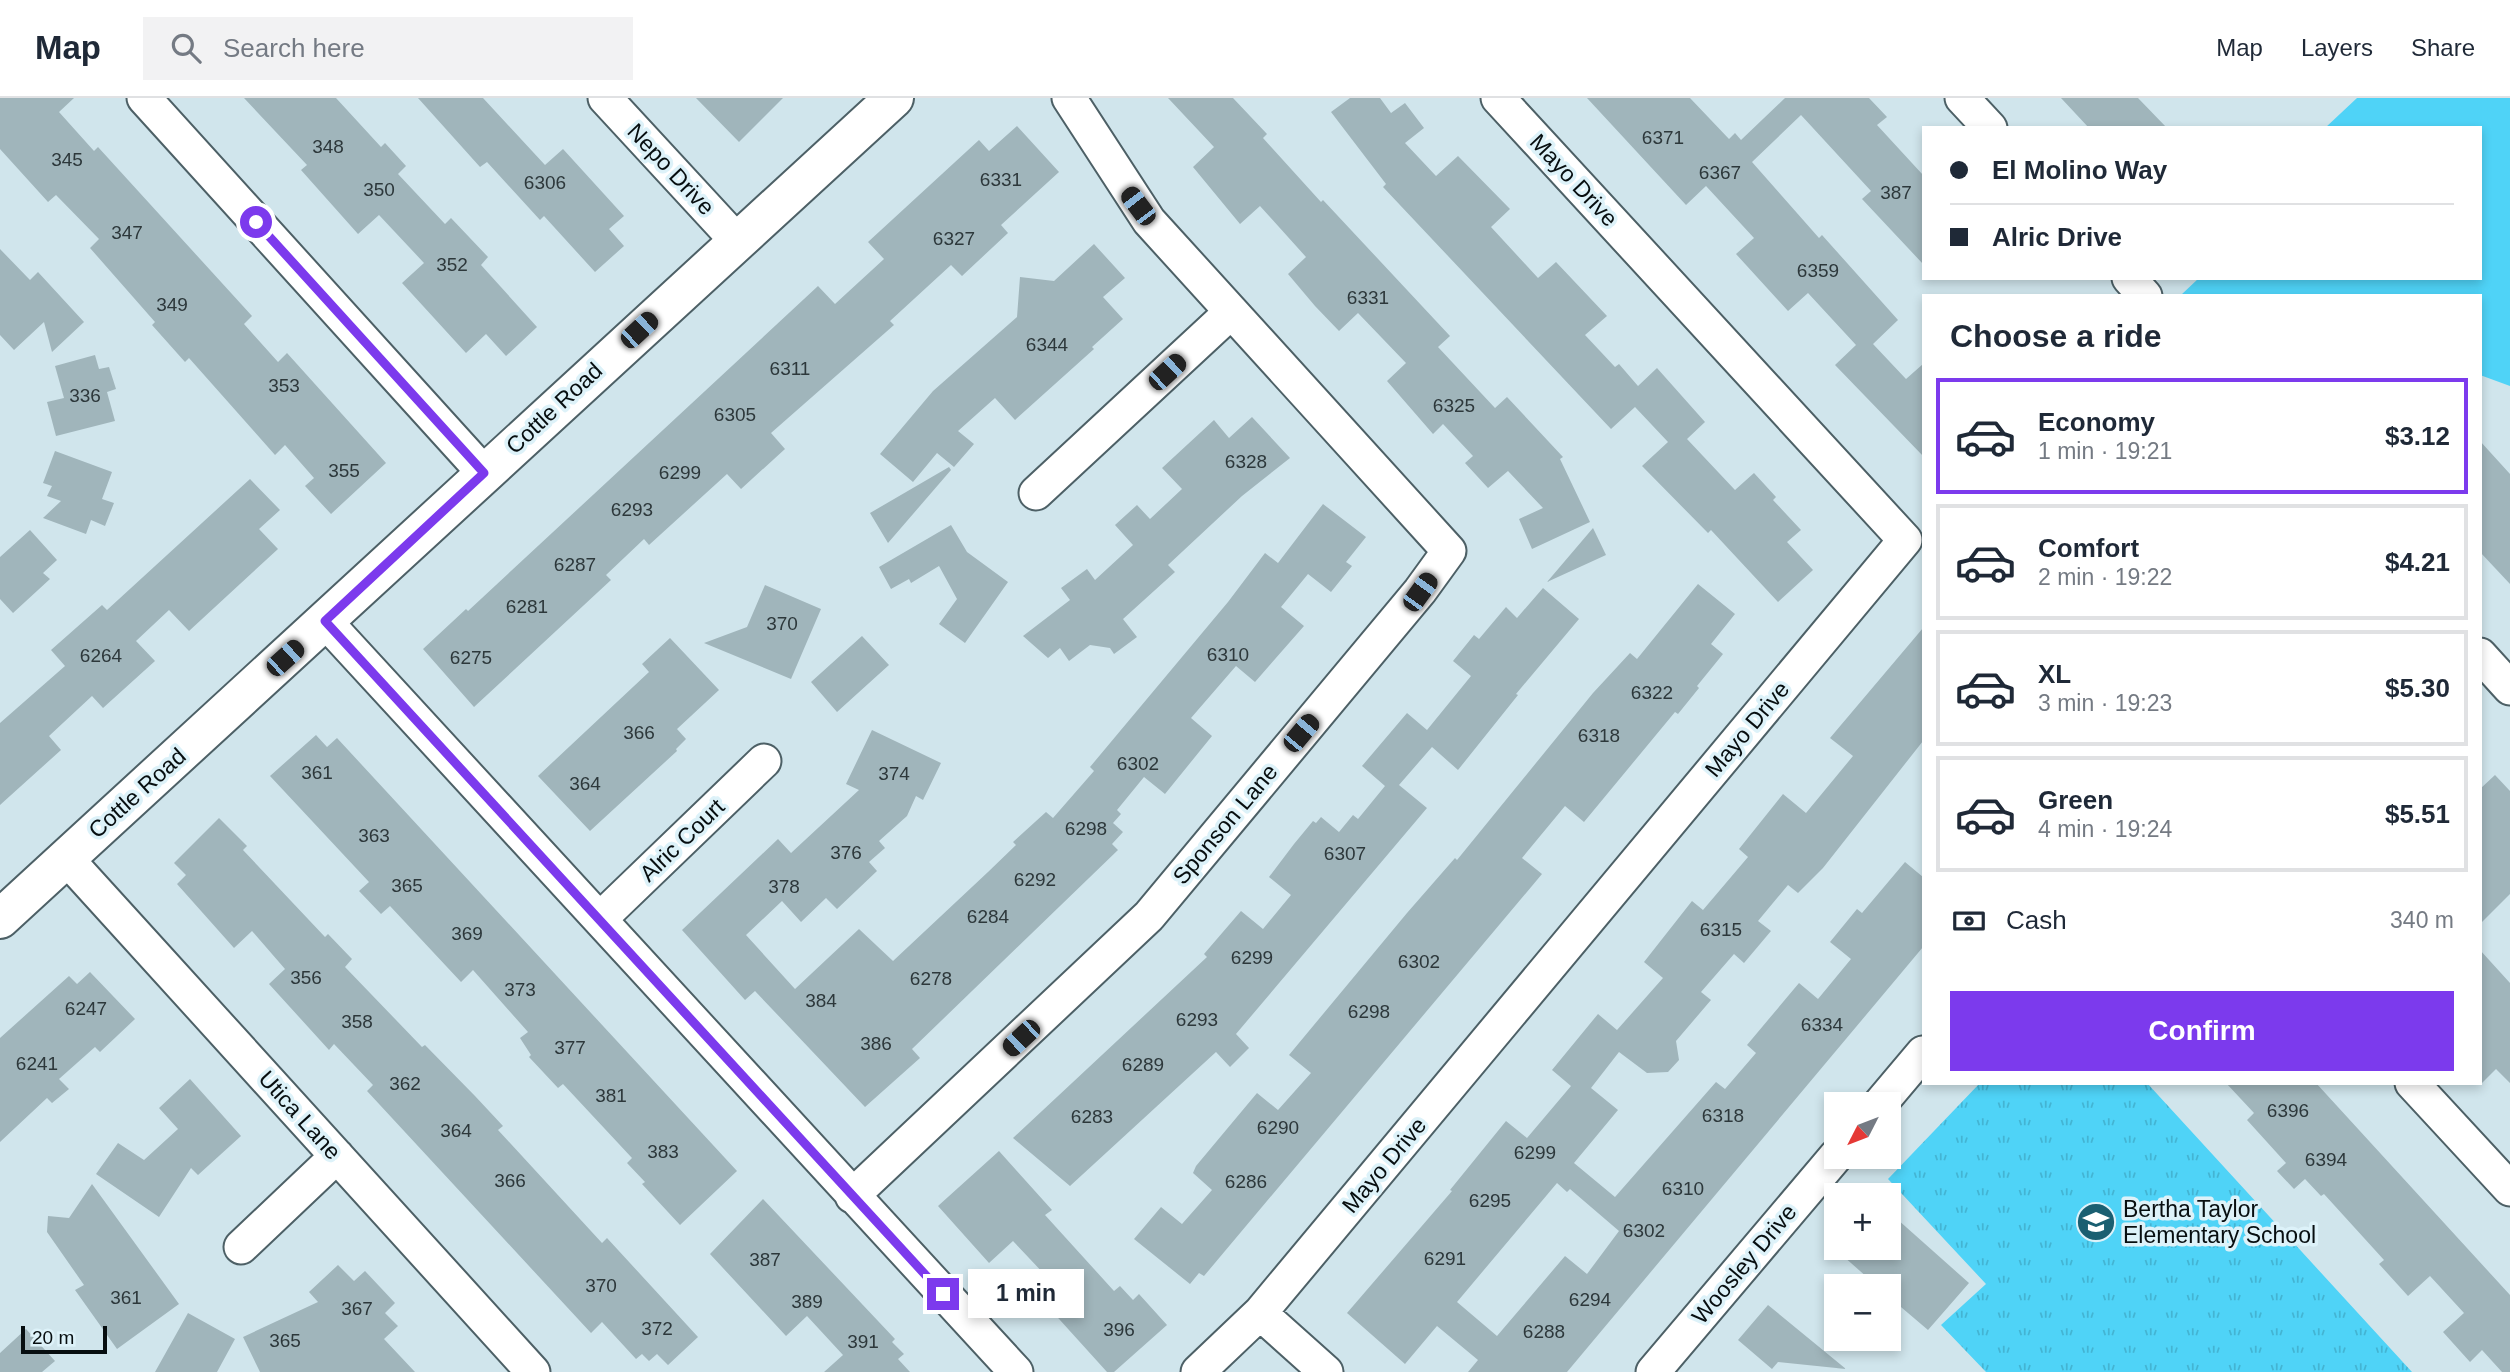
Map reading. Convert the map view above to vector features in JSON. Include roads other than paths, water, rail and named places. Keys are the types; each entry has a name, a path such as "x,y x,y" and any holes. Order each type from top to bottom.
{"street":[{"path":"144,98 484,473"},
{"name":"Nepo Drive","path":"605,98 737,241"},
{"name":"Cottle Road","path":"0,919 894,98"},
{"name":"Sponson Lane","path":"852,1196 1149,916 1420,592 1449,551 1149,221 1069,98"},
{"name":"Mayo Drive","path":"1198,1372 1260,1313 1905,540 1499,98"},
{"path":"1962,98 1988,126"},
{"path":"2131,280 2144,294"},
{"path":"1037,493 1230,313"},
{"path":"325,621 1016,1372"},
{"path":"2482,657 2510,688"},
{"name":"Alric Court","path":"600,919 764,761"},
{"name":"Utica Lane","path":"66,858 533,1372"},
{"path":"1890,1092 1922,1054"},
{"path":"2414,1085 2510,1189"},
{"path":"241,1247 337,1156"},
{"name":"Woosley Drive","path":"1653,1372 1825,1169"},
{"path":"1260,1313 1326,1372"}],"place":[{"name":"Bertha Taylor Elementary School","path":"2096,1222"}]}
